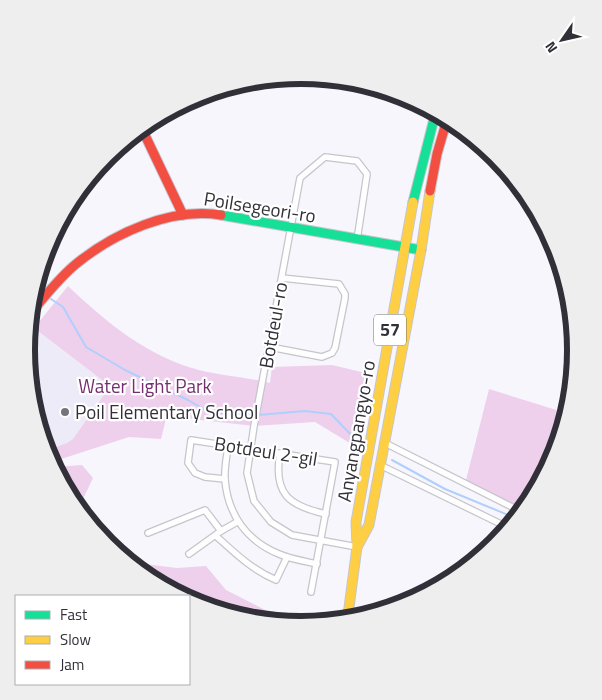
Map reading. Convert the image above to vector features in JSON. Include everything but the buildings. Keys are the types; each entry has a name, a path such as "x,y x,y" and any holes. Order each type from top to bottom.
{"main road":[{"name":"Anyangpangyo-ro","path":"349,612 357,547 356,522 404,248 415,193 434,120"},
{"name":"Anyangpangyo-ro","path":"357,547 369,525 436,163 445,127"},
{"path":"145,135 183,214"},
{"name":"Poilsegeori-ro","path":"39,304 76,264 108,243 161,219 196,212 421,250"}],"street":[{"name":"Botdeul-ro","path":"357,240 366,174 357,161 325,157 300,178 270,347 255,419 247,473 254,501 271,522 292,535 357,547"},
{"path":"270,347 322,357 332,353 335,348 345,298 345,294 339,284 282,278"},
{"name":"Botdeul 2-gil","path":"225,478 205,477 195,474 188,462 191,440 335,462 322,540 310,592"},
{"path":"385,443 515,508"},
{"path":"228,445 225,478 237,522 258,543 280,555 316,564"},
{"path":"280,453 279,476 282,492 293,502 305,509 326,514"},
{"path":"380,465 501,525"},
{"path":"148,533 205,510 219,533 247,563 259,572 276,580 287,557"},
{"path":"189,554 237,522"}],"shaded area":[{"name":"Poil Elementary School","path":"36,330 110,386 73,439 53,448 44,419 37,385"}],"green space":[{"name":"Water Light Park","path":"68,286 129,337 162,356 199,370 270,383 272,367 332,365 370,374 359,446 348,442 315,422 254,426 192,419 168,411 161,439 129,437 58,460 53,448 73,439 110,386 36,330 36,325"},
{"path":"489,389 560,411 553,436 540,468 515,507 465,484"},
{"path":"82,465 93,478 82,501 80,498 61,467"},
{"path":"144,564 177,568 206,566 226,590 274,614 232,607 199,596 183,589"}],"waterway":[{"path":"48,297 63,307 86,347 125,370 209,412 254,415"},
{"path":"258,415 305,411 331,414 357,441"},
{"path":"392,460 445,489 509,515"}],"traffic: fast":[{"path":"413,202 434,120"},
{"path":"221,215 421,250"}],"traffic: slow":[{"path":"357,547 369,525 421,250 430,191"},
{"path":"348,612 357,547 356,522 413,202"}],"traffic: jam":[{"path":"430,191 437,154 445,127"},
{"path":"145,135 183,215"},
{"path":"39,303 76,264 125,233 163,219 183,215 221,215"}],"place":[{"name":"Poil Elementary School","path":"65,412"}]}
